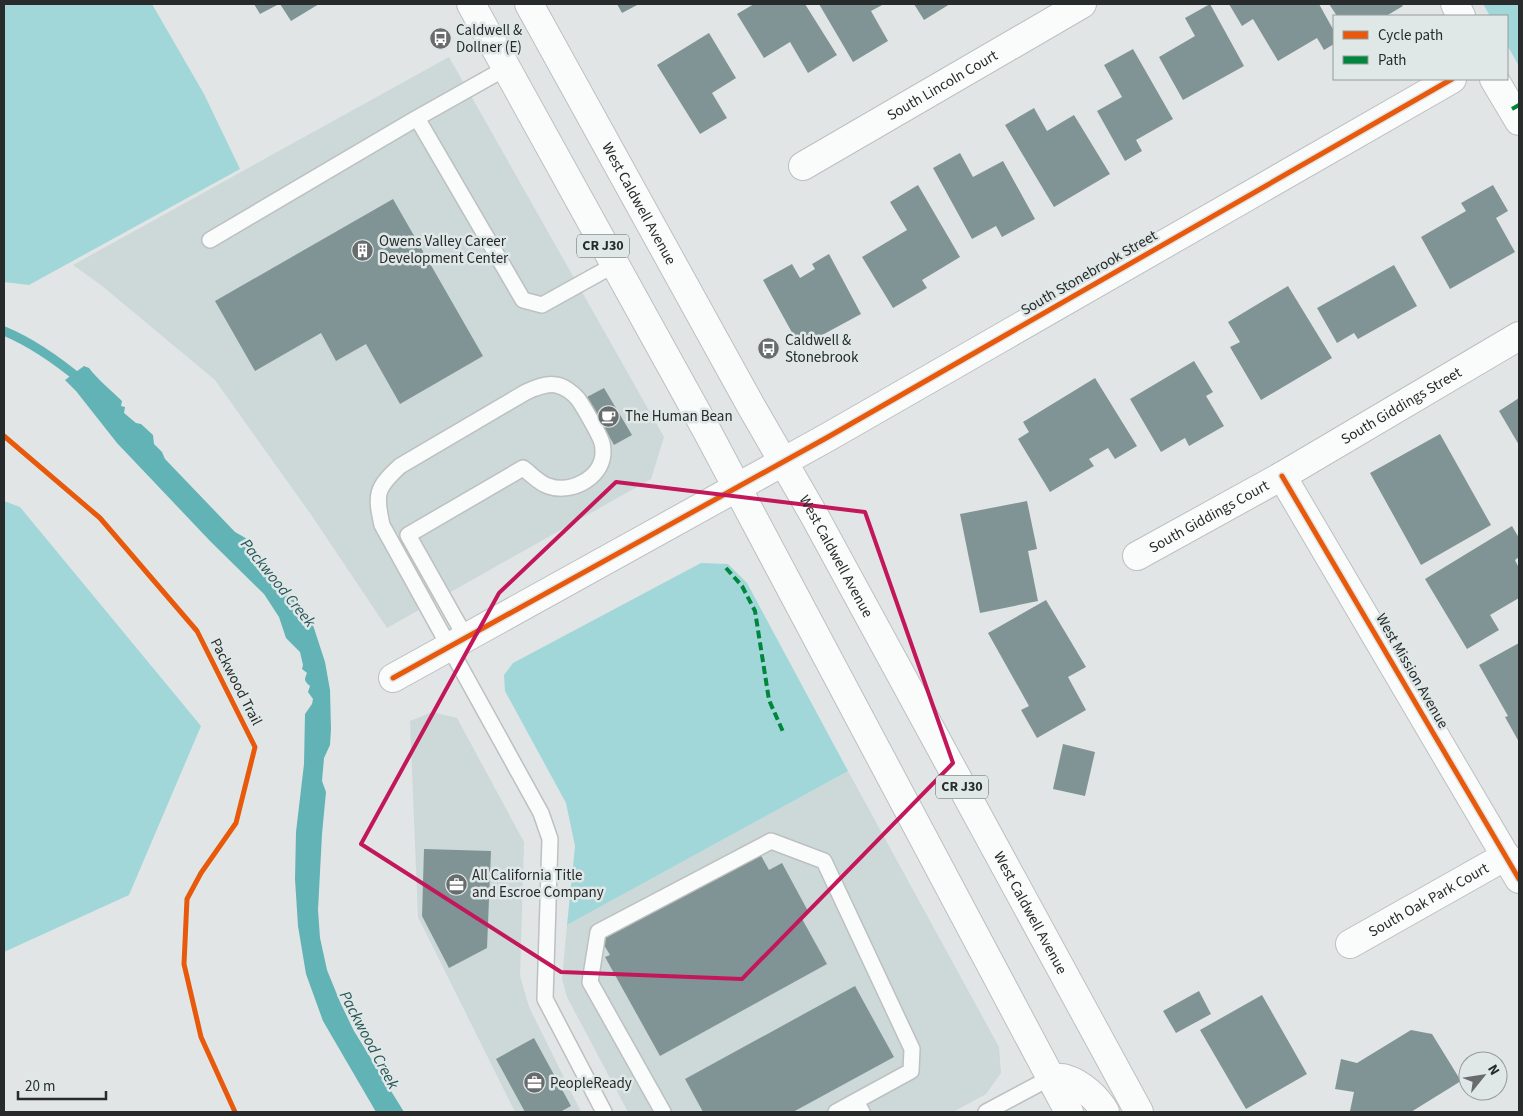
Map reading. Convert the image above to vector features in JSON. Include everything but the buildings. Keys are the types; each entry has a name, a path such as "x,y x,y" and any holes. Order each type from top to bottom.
{"street":[{"name":"CR J30","path":"471,4 738,488 1050,1078 1061,1110"},
{"name":"West Caldwell Avenue","path":"529,4 818,523 1139,1112"},
{"name":"South Lincoln Court","path":"803,166 1082,4"},
{"name":"South Stonebrook Street","path":"393,678 738,488 1450,80"},
{"path":"1495,80 1519,121"},
{"name":"South Giddings Street","path":"1282,476 1519,336"},
{"name":"South Giddings Court","path":"1137,556 1282,476"},
{"name":"West Mission Avenue","path":"1282,476 1519,879"},
{"name":"South Oak Park Court","path":"1350,944 1506,856"},
{"path":"1050,1078 1066,1078 1091,1095 1106,1112"}],"lane":[{"path":"210,240 506,68"},
{"path":"417,118 523,300 542,305 614,265"},
{"path":"458,642 382,525 377,503 380,490 387,478 400,466 526,392 544,385 556,384 568,390 577,398 602,442 603,454 594,474 584,482 571,488 560,489 546,486 523,468 408,535 541,813 550,839 545,999 604,1112"},
{"path":"663,1112 590,982 598,932 770,840 824,861 912,1049 911,1071 859,1107 836,1112"},
{"path":"986,1112 1050,1078"}],"highlighted area":[{"path":"616,482 865,512 953,763 742,979 561,972 361,844 499,593"}],"shaded area":[{"path":"4,4 152,4 204,94 240,169 29,285 4,282"},
{"path":"1483,4 1519,4 1519,66 1508,47 1508,15 1489,15"},
{"path":"449,57 664,437 651,479 387,628 312,516 215,380 101,285 73,265"},
{"name":"Packwood Creek","path":"84,366 89,368 122,401 121,406 125,407 124,413 136,423 141,424 153,435 154,444 162,452 165,459 235,532 249,540 244,545 285,591 296,596 312,622 325,662 330,690 331,729 330,745 324,758 322,781 326,792 318,910 320,938 327,970 354,1031 404,1112 376,1112 323,1021 306,974 298,926 295,879 296,832 304,764 305,714 313,699 308,692 310,686 305,680 307,673 302,669 300,652 286,638 279,617 264,594 211,542 117,443 65,380"},
{"path":"4,501 20,507 201,726 129,895 4,952"},
{"path":"701,563 728,564 747,583 848,771 567,925 575,846 566,803 505,691 504,675 513,663"},
{"path":"432,712 457,718 524,842 520,976 529,1007 581,1112 515,1112 418,917 410,721"},
{"path":"848,771 999,1047 1001,1073 986,1094 953,1112 628,1112 567,997 562,979 567,925"}],"waterway":[{"name":"Packwood Creek","path":"4,331 45,353 82,381"}],"marked path":[{"path":"1512,109 1519,105"},
{"path":"726,568 742,586 755,611 769,700 784,734"}],"cycle path":[{"path":"393,678 828,437 1450,80"},
{"name":"Packwood Trail","path":"4,436 100,518 197,631 255,747 236,823 201,873 187,899 184,964 201,1037 235,1112"},
{"path":"1282,476 1519,879"}],"place":[{"name":"Caldwell & Dollner (E)","path":"440,39"},
{"name":"Owens Valley Career Development Center","path":"363,250"},
{"name":"Caldwell & Stonebrook","path":"769,349"},
{"name":"The Human Bean","path":"609,416"},
{"name":"All California Title and Escroe Company","path":"456,884"},
{"name":"PeopleReady","path":"534,1083"}]}
